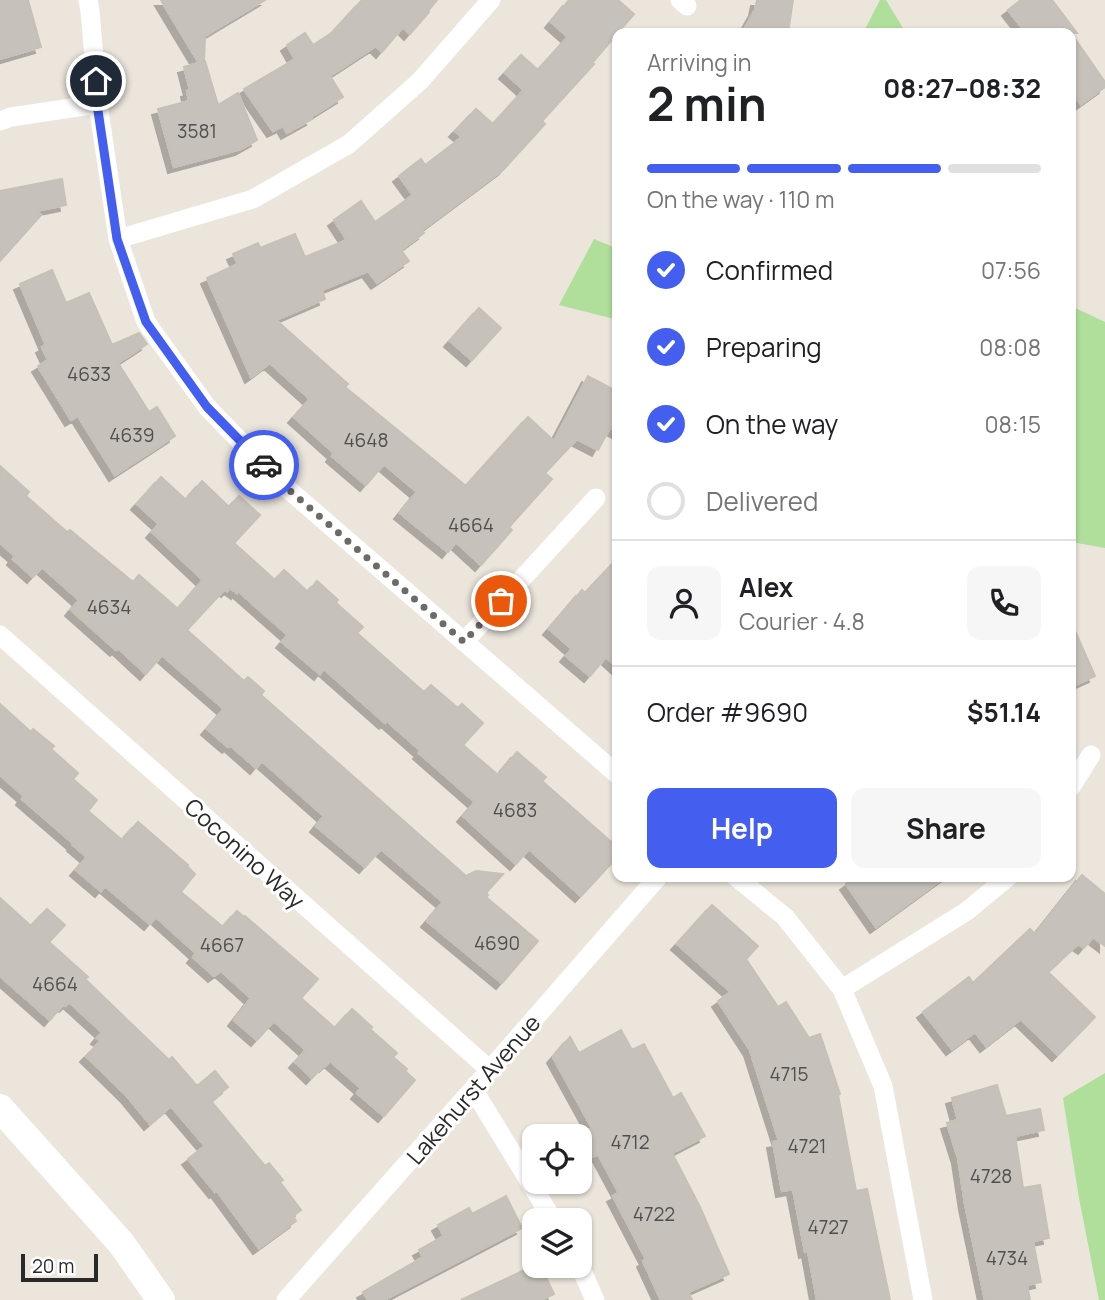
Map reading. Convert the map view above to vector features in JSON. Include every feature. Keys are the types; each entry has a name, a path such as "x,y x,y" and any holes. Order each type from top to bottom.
{"main road":[{"path":"0,1108 121,1243 161,1300"}],"street":[{"path":"88,0 97,104 117,239 146,322 207,407 281,483 612,770"},
{"path":"117,239 253,199 349,144 420,81 491,0"},
{"path":"0,121 97,104"},
{"path":"464,642 596,498"},
{"name":"Coconino Way","path":"0,635 490,1070"},
{"path":"1076,779 1091,755"},
{"name":"Lakehurst Avenue","path":"286,1300 654,882"},
{"path":"742,882 785,917 842,989 883,1086 923,1300"},
{"path":"842,989 967,911 1002,882"},
{"path":"473,1089 545,1208"},
{"path":"585,1278 595,1300"}],"green space":[{"path":"880,0 886,0 903,28 866,28"},
{"path":"594,239 612,246 612,318 559,305"},
{"path":"1076,308 1105,322 1105,548 1076,543"},
{"path":"1105,1073 1105,1300 1099,1300 1063,1098"}],"building":[{"path":"0,0 28,0 41,47 0,59"},
{"path":"161,0 265,0 205,36 204,61 218,105 238,93 257,140 241,149 174,167 158,109 189,101 187,91 190,90 184,67 199,63"},
{"path":"362,0 437,0 410,34 403,27 382,52 376,46 330,76 343,97 287,133 283,126 273,131 244,89 295,59 287,45 305,33 313,45 333,32"},
{"path":"569,0 618,0 634,14 622,28 612,28 612,40 592,63 594,64 542,121 545,124 504,169 422,230 424,233 401,250 409,261 377,283 368,271 322,290 325,299 276,320 348,384 345,387 466,486 528,417 554,441 588,376 612,389 612,429 610,428 598,450 577,439 545,473 552,479 509,527 512,530 481,565 456,542 448,552 400,513 417,492 384,464 366,485 332,456 334,453 294,417 310,399 270,363 251,377 207,278 238,264 233,254 258,243 260,248 295,234 305,257 347,240 334,220 361,201 375,222 413,195 399,176 421,159 425,165 462,137 455,131 476,109 493,124 524,90 505,73 521,55 538,70 568,37 551,22"},
{"path":"757,0 793,0 789,28 745,28 755,10"},
{"path":"1021,0 1052,0 1073,28 1022,28 1008,10"},
{"path":"1076,40 1105,82 1105,87 1081,104 1076,97"},
{"path":"62,179 66,205 36,211 41,215 0,261 0,191"},
{"path":"52,270 66,303 89,293 112,345 139,333 147,344 118,363 149,412 157,407 175,436 115,475 78,416 71,420 38,366 48,360 42,347 46,345 20,284"},
{"path":"479,308 501,328 472,360 450,341"},
{"path":"0,466 29,492 26,496 67,532 70,530 133,582 139,575 178,609 203,580 152,532 159,524 137,504 161,477 186,500 202,481 229,507 239,496 260,515 234,543 275,580 284,570 308,592 317,581 338,600 336,603 363,627 357,633 424,692 431,685 458,708 462,704 483,723 463,745 498,775 517,752 546,777 542,781 612,843 612,862 581,896 529,849 516,864 463,816 475,802 387,721 385,723 324,669 320,674 282,642 288,635 238,591 237,593 230,588 227,591 225,589 187,630 244,681 248,677 264,691 261,695 466,876 476,871 503,874 486,893 486,897 538,941 502,983 427,921 443,902 381,849 365,867 316,826 324,816 262,761 256,768 207,729 224,709 162,655 146,674 71,610 79,600 42,567 33,577 0,543"},
{"path":"612,564 612,662 606,657 590,676 566,656 572,649 549,629 582,590 585,593"},
{"path":"1076,633 1095,676 1076,685"},
{"path":"0,704 31,732 33,729 54,746 51,749 78,773 73,779 97,800 88,811 122,840 138,822 195,874 181,892 223,927 237,911 245,916 318,979 301,998 335,1028 352,1009 397,1053 393,1057 415,1080 384,1116 357,1093 361,1088 330,1061 312,1078 295,1062 306,1050 274,1021 257,1040 234,1020 251,998 221,971 214,976 193,957 196,953 156,917 150,924 105,886 101,891 76,870 87,857 22,799 24,796 0,775"},
{"path":"1082,875 1105,894 1105,946 1093,937 1084,948 1078,944 1048,972 1095,1017 1058,1055 1021,1019 986,1046 975,1032 952,1049 923,1012 969,977 973,983 1030,929 1035,934"},
{"path":"849,882 938,882 876,927 846,884"},
{"path":"0,898 31,926 47,909 65,925 49,942 88,977 85,979 169,1060 172,1057 197,1086 215,1071 228,1087 211,1101 265,1166 269,1163 283,1180 280,1182 301,1210 293,1216 296,1221 259,1248 217,1191 215,1192 188,1159 205,1146 171,1106 150,1124 127,1096 86,1056 101,1041 97,1038 102,1032 69,1002 50,1020 0,976"},
{"path":"712,905 758,946 746,959 778,1007 786,1002 809,1038 820,1034 840,1094 838,1095 856,1191 867,1189 890,1300 817,1300 793,1189 782,1191 773,1142 779,1141 750,1050 718,1001 731,992 677,944"},
{"path":"621,1030 632,1050 644,1044 673,1098 681,1093 705,1136 672,1153 700,1207 729,1274 688,1292 692,1300 661,1300 643,1261 646,1259 613,1196 619,1193 598,1154 592,1157 592,1124 553,1057 570,1037 579,1053"},
{"path":"997,1085 1006,1116 1040,1109 1044,1130 1015,1136 1023,1188 1040,1185 1049,1238 1033,1241 1041,1282 1027,1285 1030,1300 985,1300 958,1158 947,1123 958,1120 952,1098"},
{"path":"506,1196 522,1228 384,1300 368,1300 363,1292 423,1257 419,1250 444,1236 438,1225 469,1208 472,1214"},
{"path":"522,1271 522,1278 546,1278 554,1294 541,1300 461,1300"}],"way so far":[{"path":"264,465 281,483 464,642 501,601"}],"route":[{"path":"96,81 117,239 146,322 207,407 264,465"}]}
